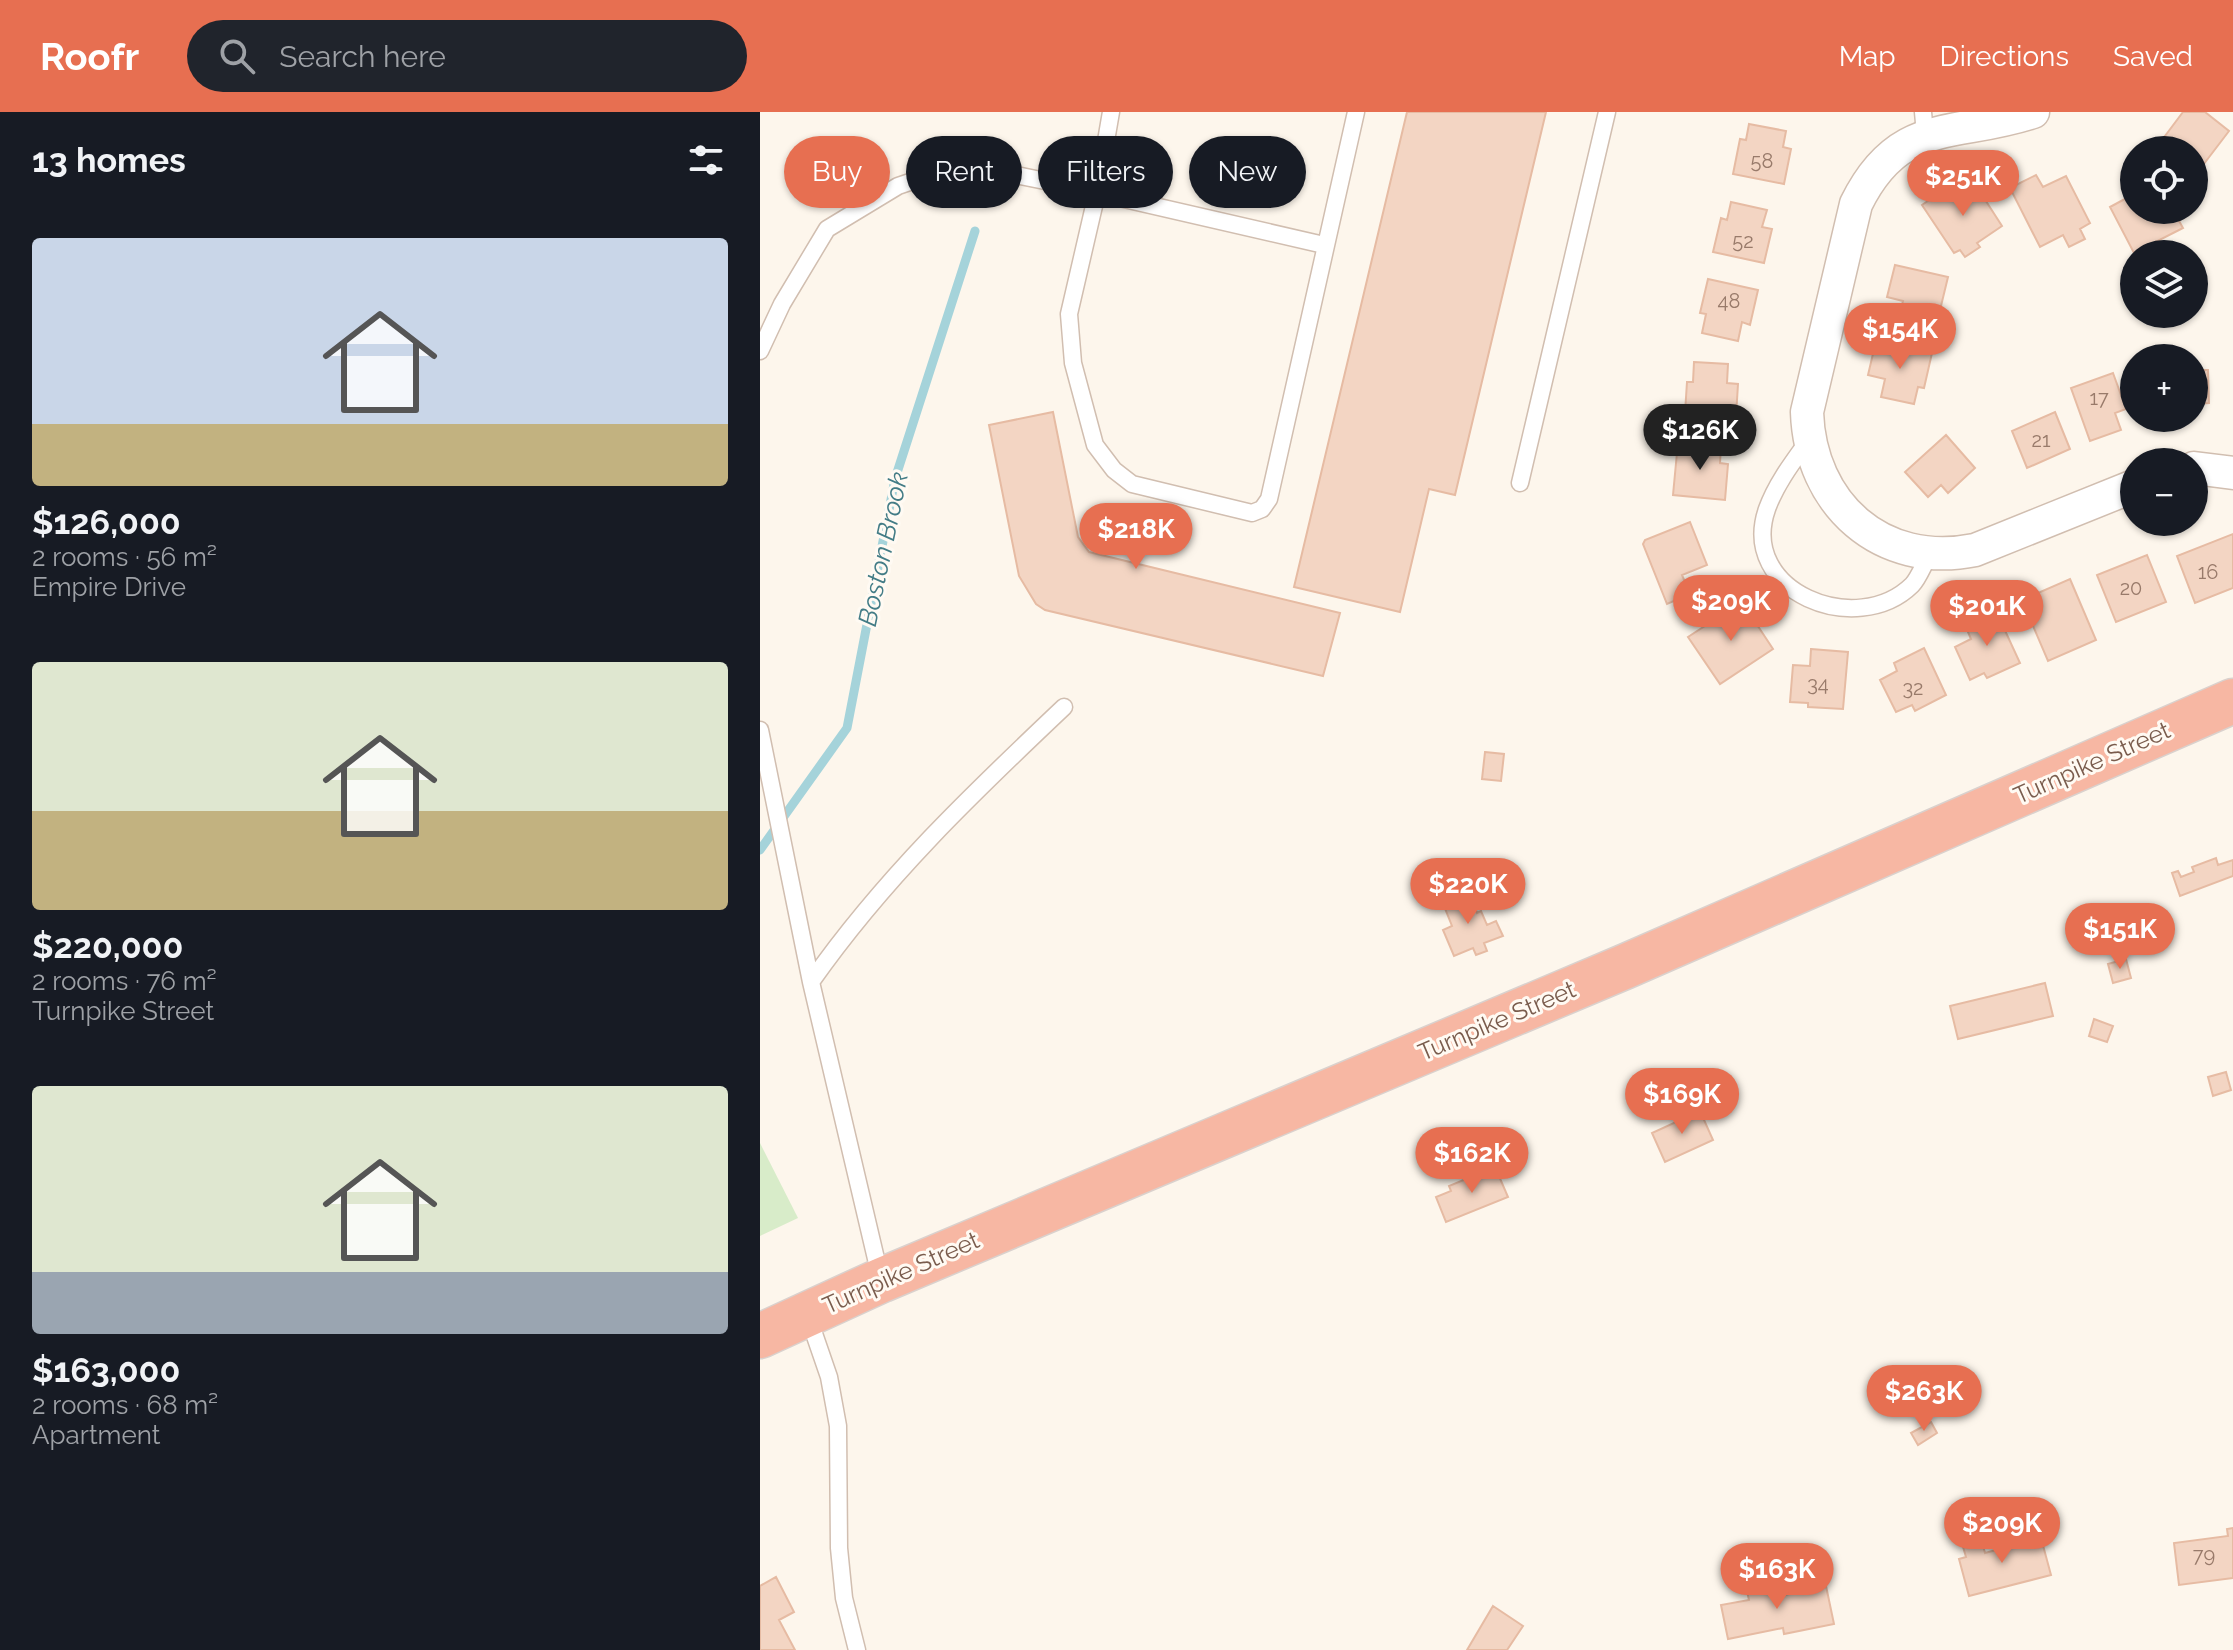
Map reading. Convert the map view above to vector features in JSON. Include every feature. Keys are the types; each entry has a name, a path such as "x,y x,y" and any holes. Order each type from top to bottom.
{"highway":[{"name":"Turnpike Street","path":"760,1336 882,1280 1681,943 2233,701"}],"street":[{"path":"2033,112 1924,123 1879,165 1856,204 1807,412 1808,441 1831,497 1850,517 1892,545 1930,554 1948,555 1975,550 2120,492"},
{"path":"2208,470 2233,473"}],"lane":[{"path":"1107,136 1111,112"},
{"path":"1094,208 1069,314 1073,363 1095,445 1114,470 1132,484 1252,513 1262,509 1269,499 1356,112"},
{"path":"1520,483 1607,112"},
{"path":"760,351 782,304 827,229 898,186 942,171 992,170 1038,180"},
{"path":"1162,208 1324,245"},
{"path":"1808,441 1782,477 1766,512 1764,541 1773,573 1794,592 1823,605 1852,610 1884,603 1913,585 1930,554"},
{"path":"811,982 850,925 941,825 1064,707"},
{"path":"760,730 811,982 882,1280"},
{"path":"808,1314 829,1377 838,1426 839,1548 844,1598 857,1650"}],"green space":[{"path":"760,1143 798,1218 760,1236"}],"building":[{"path":"1407,112 1546,112 1455,495 1429,489 1400,612 1294,587"},
{"path":"2183,112 2205,112 2229,131 2208,159 2208,136 2165,136"},
{"path":"1749,124 1786,131 1783,147 1791,149 1784,184 1733,174 1740,139 1746,140"},
{"path":"2036,175 2043,187 2066,176 2090,223 2080,229 2085,239 2069,247 2063,235 2040,247 2010,188"},
{"path":"1973,181 2002,226 1977,243 1980,247 1965,257 1960,250 1954,253 1922,205 1944,190 1949,197"},
{"path":"1731,202 1767,210 1762,227 1772,229 1764,263 1713,252 1721,218 1727,220"},
{"path":"2120,202 2120,224 2181,224 2183,228 2159,240 2127,240 2110,207"},
{"path":"1895,265 1948,277 1940,310 1935,309 1930,327 1898,319 1903,301 1887,297"},
{"path":"1708,279 1758,290 1750,325 1742,322 1738,341 1702,333 1706,314 1700,313"},
{"path":"1876,341 1932,353 1924,388 1918,387 1914,404 1881,397 1885,379 1868,375"},
{"path":"1694,362 1728,364 1727,383 1738,384 1736,416 1685,413 1687,382 1693,382"},
{"path":"2113,373 2120,392 2120,411 2115,413 2120,430 2090,441 2071,388"},
{"path":"1053,412 1078,537 1089,552 1340,613 1323,676 1045,610 1036,604 1019,576 989,425"},
{"path":"2055,412 2070,449 2027,468 2012,431"},
{"path":"1946,435 1975,468 1948,493 1941,485 1928,497 1905,472"},
{"path":"1678,442 1721,446 1720,463 1728,464 1725,500 1673,495"},
{"path":"1690,522 1707,565 1682,575 1690,594 1667,604 1643,544 1645,540"},
{"path":"2233,534 2233,588 2195,603 2177,556"},
{"path":"2147,555 2166,602 2116,622 2097,575"},
{"path":"2070,579 2096,640 2048,661 2022,600"},
{"path":"1742,602 1773,649 1720,684 1688,637"},
{"path":"1996,611 2020,663 1987,678 1984,673 1970,680 1955,647 1971,639 1965,625"},
{"path":"1924,648 1946,695 1915,711 1912,705 1896,712 1880,680 1897,671 1894,663"},
{"path":"1811,649 1848,652 1843,709 1808,707 1808,703 1790,702 1793,665 1810,666"},
{"path":"1485,752 1504,754 1501,781 1482,779"},
{"path":"2216,858 2218,865 2233,860 2233,876 2180,896 2172,873 2178,871 2181,877 2194,872 2192,867"},
{"path":"1468,890 1477,913 1481,911 1487,925 1496,921 1503,936 1484,943 1487,951 1476,955 1473,948 1454,956 1443,930 1452,926 1442,901"},
{"path":"2126,959 2131,978 2113,983 2108,964"},
{"path":"2045,983 2053,1016 1958,1039 1950,1006"},
{"path":"2094,1019 2113,1026 2107,1042 2089,1036"},
{"path":"2226,1072 2231,1090 2213,1096 2208,1077"},
{"path":"1700,1111 1713,1140 1665,1162 1652,1133"},
{"path":"1495,1167 1508,1197 1446,1222 1436,1197 1451,1191 1449,1186"},
{"path":"1931,1422 1937,1433 1918,1445 1911,1433"},
{"path":"2233,1528 2233,1578 2179,1585 2174,1543 2228,1536 2227,1529"},
{"path":"1980,1535 1985,1553 2041,1538 2051,1575 1969,1596 1959,1559 1966,1557 1961,1540"},
{"path":"776,1577 794,1612 779,1620 795,1650 760,1650 760,1586"},
{"path":"1772,1581 1776,1597 1826,1586 1834,1624 1784,1634 1783,1628 1728,1639 1721,1605 1749,1600 1746,1587"},
{"path":"1493,1606 1523,1626 1507,1650 1467,1650"}],"waterway":[{"name":"Boston Brook","path":"760,850 847,728 895,479 975,231"}]}
